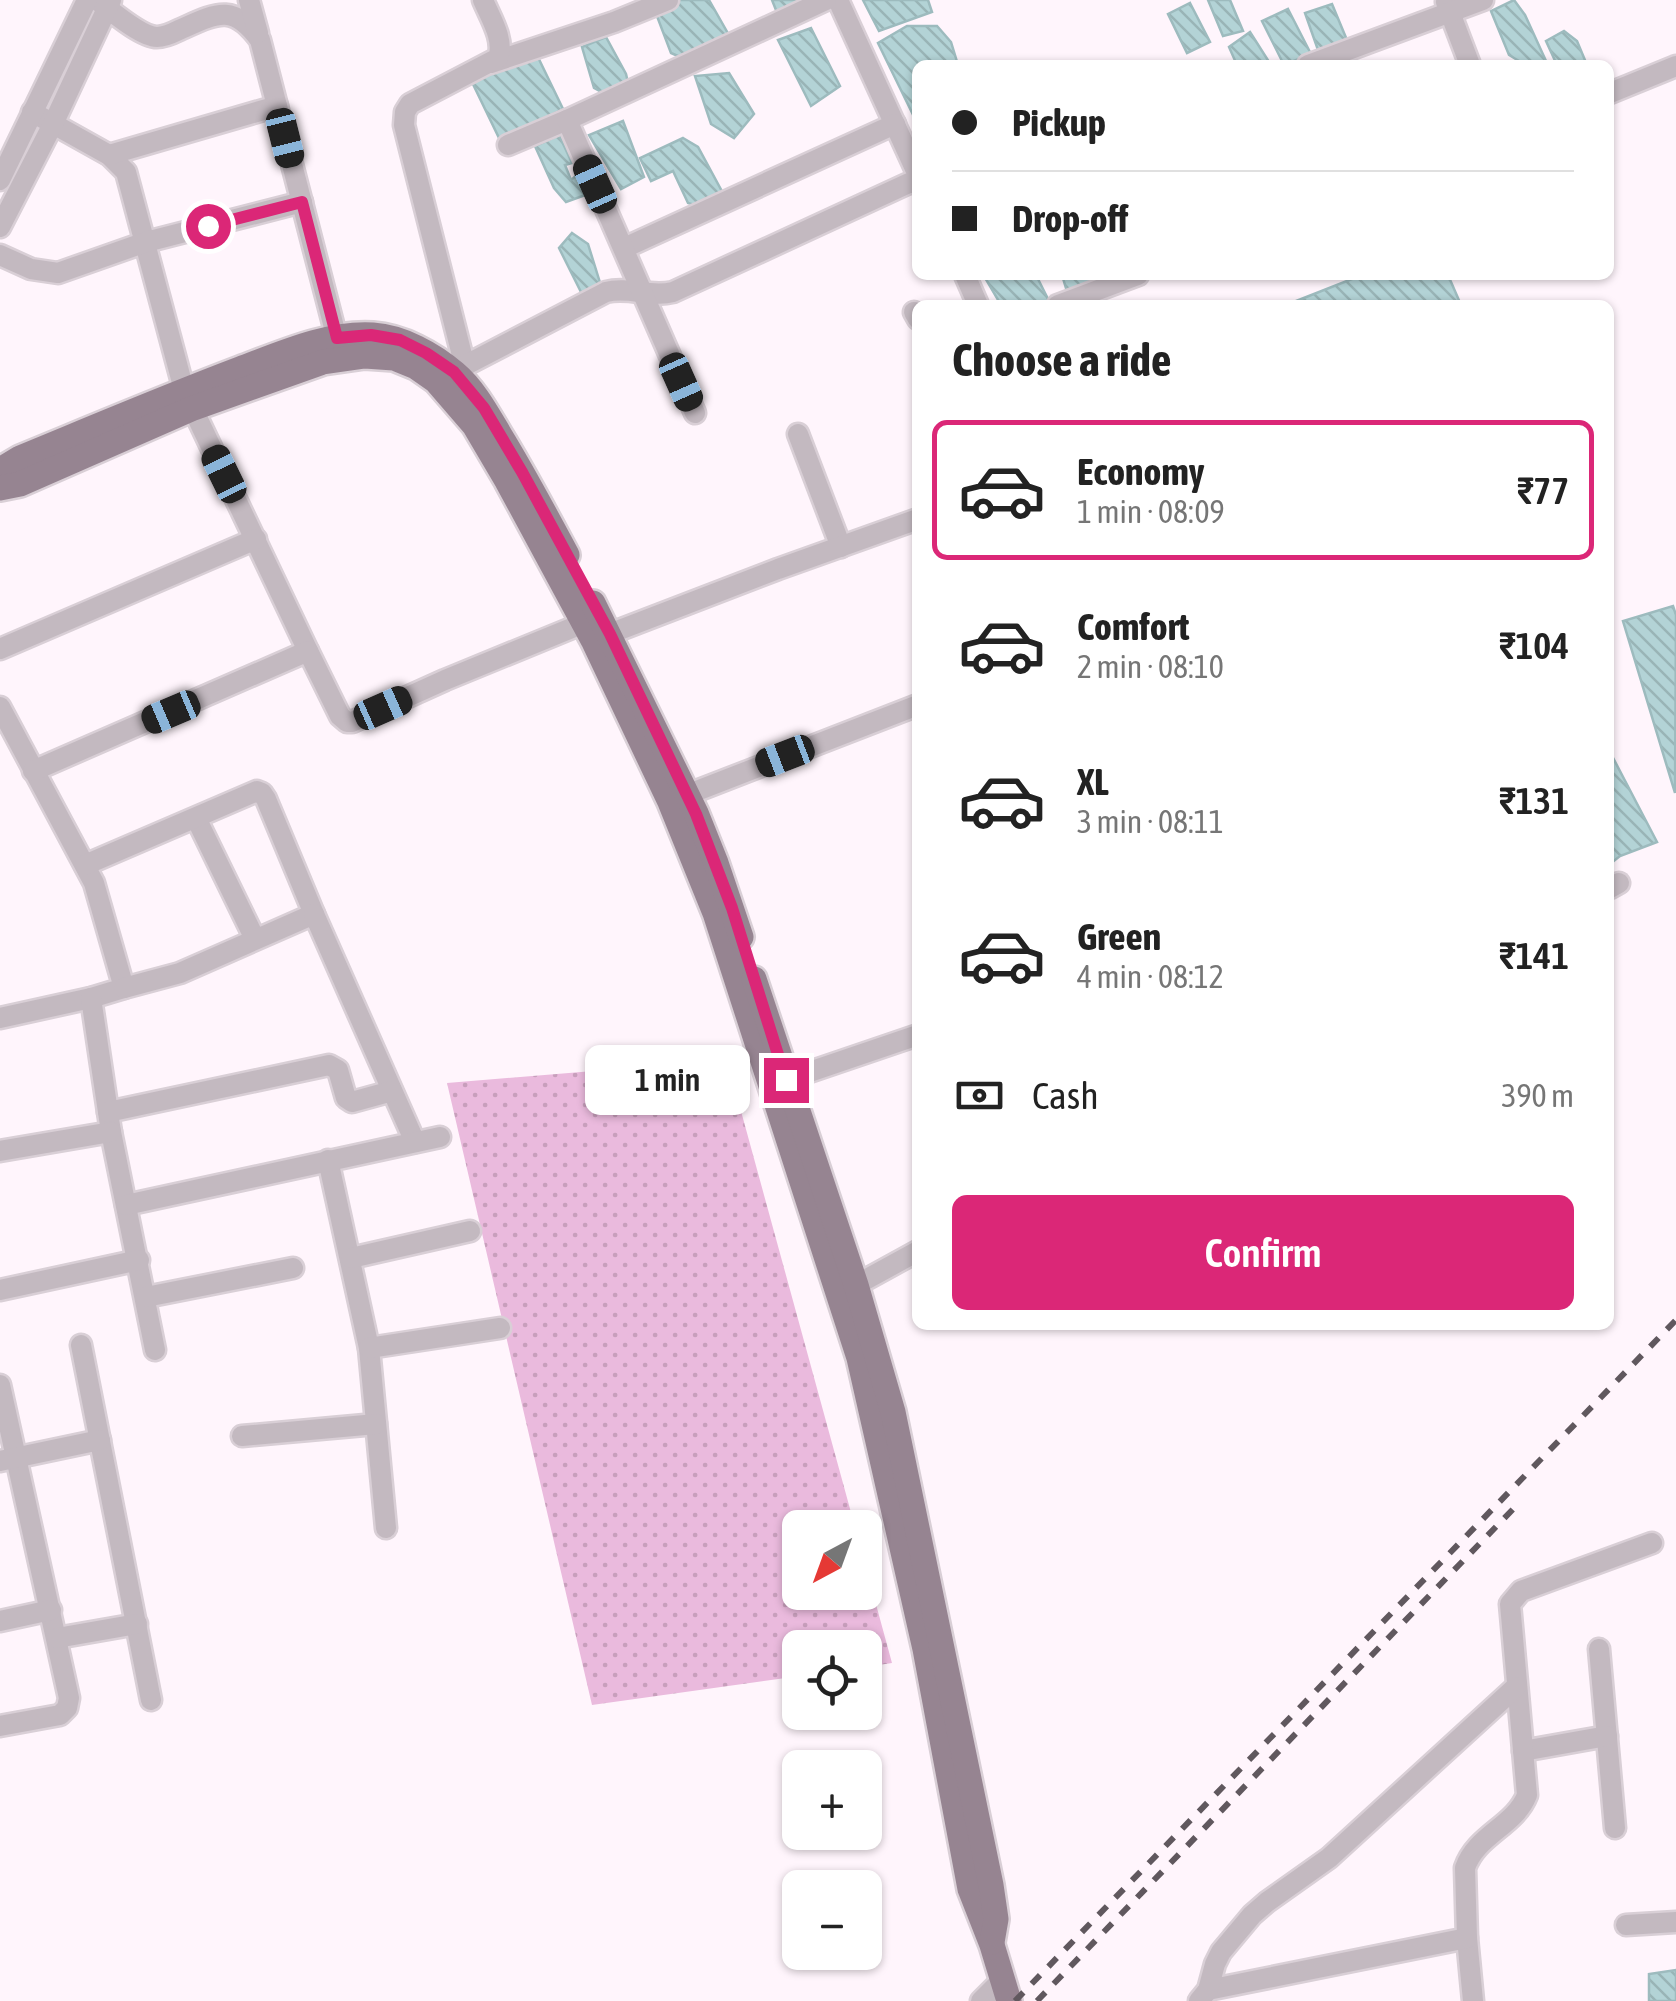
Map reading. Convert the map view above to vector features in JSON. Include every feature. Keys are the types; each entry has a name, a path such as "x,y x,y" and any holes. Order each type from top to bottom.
{"main road":[{"path":"0,488 20,484 302,346 337,338 371,335 400,340 452,373 484,408 522,472 596,632 721,878 778,1082 893,1412 942,1689 992,1885 996,1919 992,1945 1005,1991"},
{"path":"0,470 20,458 188,399 324,362 365,356 394,358 416,367 452,373"}],"street":[{"path":"249,0 337,338"},
{"path":"483,0 501,50 498,58 410,104 404,125 452,373 606,292 626,288 662,295 673,292 912,183"},
{"path":"489,64 668,0"},
{"path":"508,145 826,0"},
{"path":"838,0 912,162"},
{"path":"1320,60 1448,6 1483,0"},
{"path":"100,2 156,37 207,18 232,15 242,18 260,40"},
{"path":"0,180 32,112 100,2"},
{"path":"0,227 54,122 100,2"},
{"path":"1448,6 1468,60"},
{"path":"1614,91 1676,66"},
{"path":"109,155 277,106"},
{"path":"32,112 109,155 126,172 188,399 308,652 340,716 347,722 445,680 912,522"},
{"path":"567,120 695,413"},
{"path":"624,248 894,124"},
{"path":"0,255 31,269 58,272 146,242 302,202"},
{"path":"1071,300 1125,280"},
{"path":"798,434 841,547"},
{"path":"0,650 256,539"},
{"path":"33,771 308,652"},
{"path":"0,707 85,864 100,899 124,988"},
{"path":"678,798 912,707"},
{"path":"85,864 250,792 262,793 415,1142"},
{"path":"196,818 255,940"},
{"path":"1,1015 90,998 180,973 314,914"},
{"path":"90,998 155,1350"},
{"path":"778,1082 912,1037"},
{"path":"0,1151 329,1065 338,1070 346,1098 352,1102 392,1091"},
{"path":"126,1205 440,1137"},
{"path":"328,1160 370,1348 386,1528"},
{"path":"351,1258 470,1232"},
{"path":"847,1287 912,1255"},
{"path":"0,1290 139,1260"},
{"path":"146,1297 293,1268"},
{"path":"370,1348 500,1328"},
{"path":"81,1345 150,1700"},
{"path":"0,1385 9,1460 51,1610 69,1698 60,1715 0,1726"},
{"path":"242,1436 376,1424"},
{"path":"9,1460 100,1440"},
{"path":"1474,2001 1465,1868 1472,1852 1524,1802 1527,1794 1510,1604 1521,1591 1652,1543"},
{"path":"0,1622 51,1610"},
{"path":"57,1638 137,1624"},
{"path":"1599,1650 1614,1828"},
{"path":"1203,1995 1221,1952 1252,1915 1338,1850 1516,1687"},
{"path":"1523,1751 1607,1736"},
{"path":"1626,1925 1676,1922"},
{"path":"1203,1995 1467,1938"},
{"path":"981,2001 1005,1991"}],"shaded area":[{"path":"727,1060 850,1510 782,1510 782,1610 878,1610 892,1663 882,1664 882,1630 782,1630 782,1679 592,1705 447,1083"}],"building":[{"path":"678,0 709,0 730,37 687,60 671,53 655,11"},
{"path":"772,0 805,0 786,15 776,10"},
{"path":"863,0 928,0 932,12 879,31"},
{"path":"1208,0 1230,0 1243,31 1223,36"},
{"path":"1514,0 1546,60 1517,60 1509,55 1491,11"},
{"path":"1190,3 1210,42 1187,53 1168,14"},
{"path":"1332,4 1349,45 1331,54 1318,50 1305,13"},
{"path":"1288,9 1311,54 1282,60 1262,21"},
{"path":"907,26 937,26 951,42 956,60 912,60 912,113 878,43"},
{"path":"811,28 840,86 811,106 778,40"},
{"path":"1564,31 1577,41 1585,60 1555,60 1546,41"},
{"path":"1250,32 1268,60 1235,60 1229,47"},
{"path":"606,37 629,87 609,96 594,88 582,47"},
{"path":"535,51 563,109 500,140 472,82"},
{"path":"729,73 754,114 734,138 711,124 695,76"},
{"path":"623,121 644,177 621,189 589,135"},
{"path":"559,135 572,163 565,165 571,180 583,170 591,193 566,202 554,188 535,146"},
{"path":"683,138 698,147 725,197 704,208 688,203 673,171 651,181 640,158"},
{"path":"572,233 588,244 602,289 584,298 559,248"},
{"path":"986,280 1038,280 1048,300 998,300"},
{"path":"1064,280 1107,280 1107,281 1069,298"},
{"path":"1349,280 1450,280 1459,300 1299,300"},
{"path":"1673,606 1676,615 1675,793 1623,621"},
{"path":"1614,760 1657,842 1614,861"},
{"path":"1676,1970 1676,2001 1649,2001 1649,1974"}],"railway":[{"path":"1015,2001 1676,1320"},
{"path":"1037,2001 1519,1503"}],"route":[{"path":"208,226 302,202 337,338 371,335 400,340 454,372 484,408 610,634 696,814 732,908 786,1080"}]}
